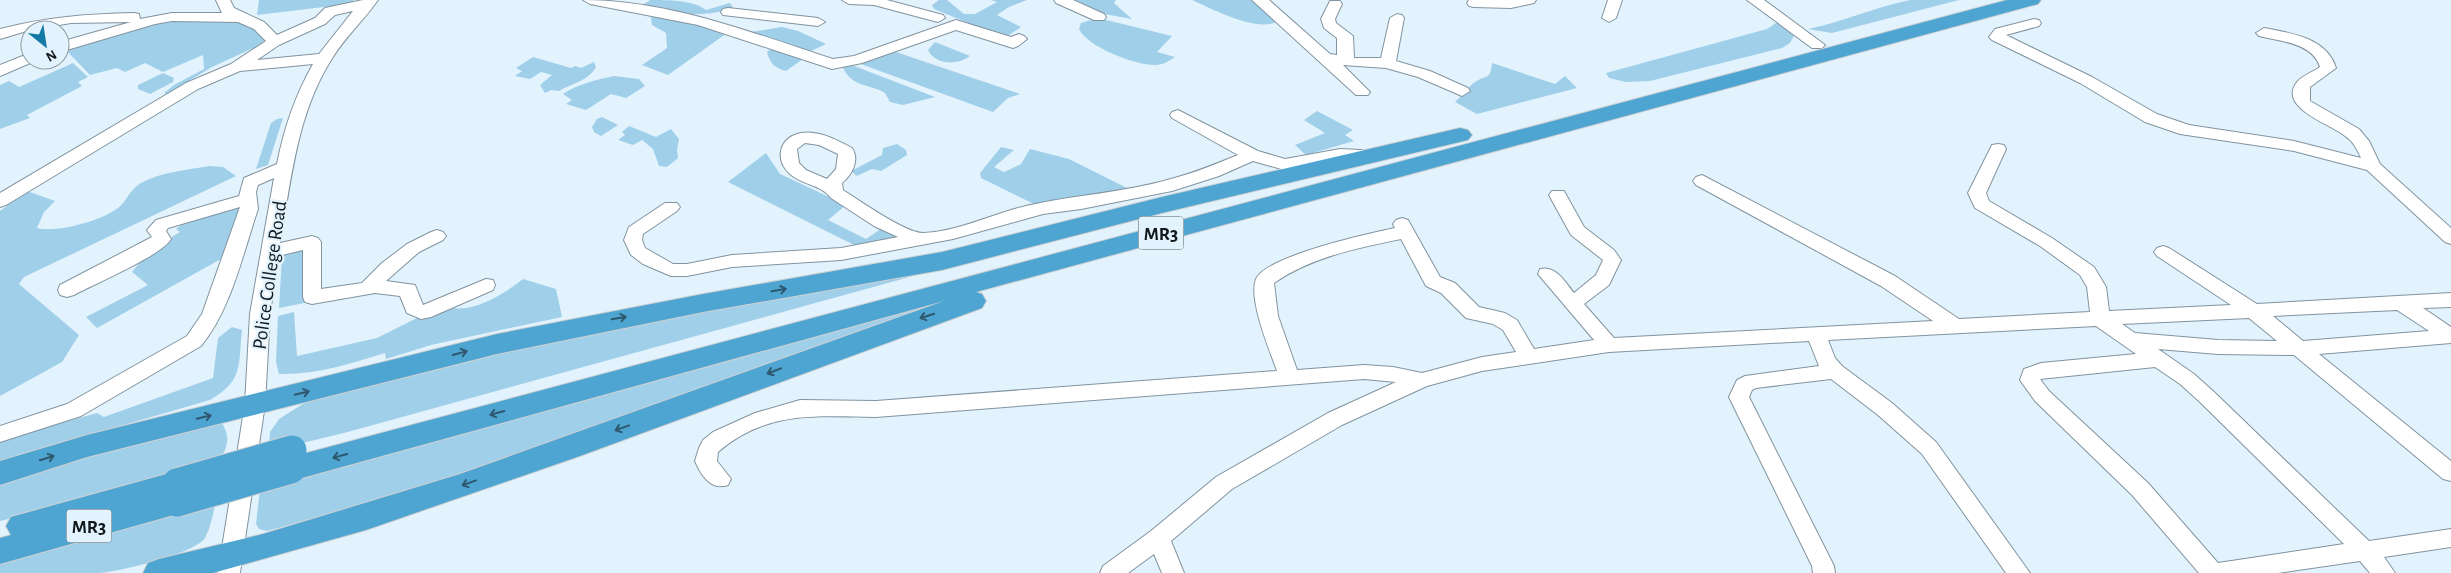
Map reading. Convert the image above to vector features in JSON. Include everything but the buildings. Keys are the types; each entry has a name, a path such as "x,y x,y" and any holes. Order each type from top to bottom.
{"highway":[{"name":"MR3","path":"0,532 177,492 1536,116 1817,45 1982,0"},
{"name":"MR3","path":"292,460 1374,165 2032,11"},
{"path":"159,573 230,565 418,502 638,423 864,338 1374,165 1536,116"},
{"path":"0,473 87,446 496,344 594,323 942,261 1295,168 1374,165"},
{"name":"MR3","path":"0,551 177,492"}],"street":[{"path":"223,0 228,11 237,18"},
{"path":"597,0 701,21 832,64 857,60 956,25 1013,43 1019,39"},
{"path":"701,21 728,12 750,0"},
{"path":"849,0 874,1 938,18"},
{"path":"1061,0 1099,16"},
{"path":"1259,0 1277,12 1290,27 1326,57 1362,92"},
{"path":"1474,3 1511,4 1529,0"},
{"path":"1609,18 1615,0"},
{"path":"1754,0 1817,45"},
{"path":"0,201 192,86 237,67 274,42 320,21 330,11 369,2"},
{"name":"Police College Road","path":"230,565 255,404 260,314 269,252 290,138 307,89 324,58 340,35 369,2"},
{"path":"1335,4 1328,19 1330,25 1345,36 1344,51 1347,61"},
{"path":"2032,11 2000,32 1997,37 2053,63 2159,122 2186,130 2322,152 2373,166"},
{"path":"728,12 818,22"},
{"path":"0,34 33,25 71,19 136,16 153,20"},
{"path":"70,44 153,20 172,18 237,18 252,22 264,29 274,42"},
{"path":"1387,63 1391,54 1392,32 1397,18"},
{"path":"2264,33 2297,40 2323,55 2328,68 2303,85 2300,95 2303,104 2347,128 2358,137 2366,148 2373,166 2451,238"},
{"path":"1326,57 1377,65 1387,63 1424,74 1462,91"},
{"path":"237,67 324,58"},
{"path":"0,71 20,62"},
{"path":"1178,115 1252,155 1295,168"},
{"path":"1998,149 1977,192 1980,203 2046,242 2087,271 2092,277 2099,298 2100,319"},
{"path":"671,207 635,231 633,240 637,251 649,260 670,270 687,270 732,261 841,254 924,240 1043,208 1081,204 1172,185 1213,172 1252,155"},
{"path":"0,434 74,410 194,341 204,330 212,314 248,208 250,182 284,167"},
{"path":"1702,181 1888,281 1956,327"},
{"path":"832,188 849,203 870,216 924,240 942,261"},
{"path":"1558,195 1577,231 1608,254 1612,260 1606,278 1597,288 1574,302"},
{"path":"67,290 149,248 162,239 156,230 162,224 248,199"},
{"path":"1289,376 1264,290 1265,280 1274,273 1326,252 1404,228 1434,281 1448,288 1476,315 1498,318 1510,325 1529,357"},
{"path":"269,252 312,242 312,298 368,289 389,267 413,248 437,236"},
{"path":"2164,252 2254,311 2451,473"},
{"path":"1548,274 1609,345"},
{"path":"371,286 408,290 414,308 422,312 431,310 486,285"},
{"path":"1111,573 1159,538 1224,483 1281,448 1335,419 1422,380 1482,364 1609,345 2451,300"},
{"path":"2130,339 2218,347 2299,348 2451,336 2400,302"},
{"path":"2100,319 2159,359 2207,397 2363,550 2384,573"},
{"path":"1816,335 1827,362 1835,371 1885,409 1929,448 2019,573"},
{"path":"2159,359 2041,370 2031,374 2030,380 2042,396 2164,514 2213,573 2451,538"},
{"path":"1824,573 1823,566 1739,397 1744,385 1752,381 1835,371"},
{"path":"720,479 706,462 706,454 713,443 730,432 777,413 801,408 876,409 1289,376 1364,372 1393,374 1422,380"},
{"path":"1159,538 1173,573"}],"shaded area":[{"path":"259,0 354,0 349,4 257,15"},
{"path":"650,0 687,2 706,10 730,3 733,7 711,13 688,14 641,6"},
{"path":"939,0 947,0 964,14 975,14 997,2 991,0 1027,0 1009,7 997,15 1021,27 1005,38 934,9 932,5"},
{"path":"1067,0 1116,0 1114,3 1132,19 1093,12"},
{"path":"1192,0 1253,0 1276,22 1257,24 1246,22 1222,14"},
{"path":"1910,0 1959,0 1832,33 1808,29 1884,6"},
{"path":"655,14 730,31 668,75 642,65 667,48 666,33 652,25 651,18"},
{"path":"1098,18 1172,36 1157,52 1175,57 1156,65 1125,59 1102,49 1084,36 1079,29 1081,23"},
{"path":"238,20 248,24 265,38 264,43 212,67 167,94 164,93 174,85 204,69 203,55 163,72 145,63 125,72 117,68 90,75 70,54 70,46 150,23"},
{"path":"1779,21 1791,29 1794,36 1790,43 1782,48 1650,81 1626,82 1609,78 1606,73 1767,29"},
{"path":"782,27 798,31 826,44 809,52 751,32"},
{"path":"935,42 970,56 954,62 936,59 928,50"},
{"path":"773,47 806,57 786,71 776,67 771,62 767,52"},
{"path":"890,50 1020,94 1008,98 993,112 855,62"},
{"path":"533,57 571,68 575,66 581,68 594,62 596,67 589,76 580,81 559,91 551,90 545,93 540,85 552,75 541,72 530,79 515,76 522,71 516,68"},
{"path":"73,63 88,77 78,82 82,86 27,115 30,118 0,129 0,85 9,81 19,87 57,70 70,70 70,64"},
{"path":"1492,63 1555,84 1565,76 1577,88 1477,114 1455,102 1472,84 1489,75"},
{"path":"849,64 935,97 903,105 890,102 885,93 856,82 851,78 842,66"},
{"path":"163,73 174,78 173,82 150,94 138,89 138,85"},
{"path":"614,76 639,79 645,86 626,98 611,94 586,110 566,104 572,100 563,94 587,83"},
{"path":"1317,111 1353,130 1345,135 1354,141 1306,155 1295,145 1325,133 1304,120"},
{"path":"602,117 618,125 601,136 594,132 592,127 597,119"},
{"path":"283,118 268,165 256,169 271,123"},
{"path":"629,126 656,137 671,129 679,139 678,158 667,167 659,166 653,149 642,140 633,145 618,140 625,135 622,132"},
{"path":"897,144 906,150 907,155 881,171 872,169 857,176 851,171 882,155 883,148"},
{"path":"1001,147 1014,150 994,167 1004,172 1021,164 1030,149 1069,159 1133,191 1038,206 981,178 980,173"},
{"path":"766,153 780,174 846,205 828,220 866,239 882,228 913,240 862,249 728,182"},
{"path":"209,166 223,167 236,176 24,277 19,284 79,335 62,362 0,396 0,211 7,206 5,205 27,191 55,201 44,212 37,228 56,229 79,225 118,208 137,186 149,179 174,172"},
{"path":"241,203 221,259 97,328 86,317 148,285 132,272 149,251 180,232 176,229 189,219"},
{"path":"302,248 308,251 307,299 304,303 279,308 282,256 288,251"},
{"path":"924,273 344,433 298,444 269,448 270,432 279,419 306,402 518,344"},
{"path":"523,279 556,289 562,317 431,345 386,359 385,353 319,371 279,374 276,362 278,316 294,312 297,356 377,338 423,315 447,306 466,308 476,306 507,291"},
{"path":"928,304 931,307 444,483 267,531 259,529 256,524 260,489"},
{"path":"232,327 242,330 237,371 229,386 210,400 0,461 0,440 97,413 104,417 213,378 218,338"},
{"path":"206,423 222,423 227,440 222,456 110,494 0,521 0,480"},
{"path":"216,501 205,538 187,550 172,556 124,569 100,573 0,573 0,558"}]}
